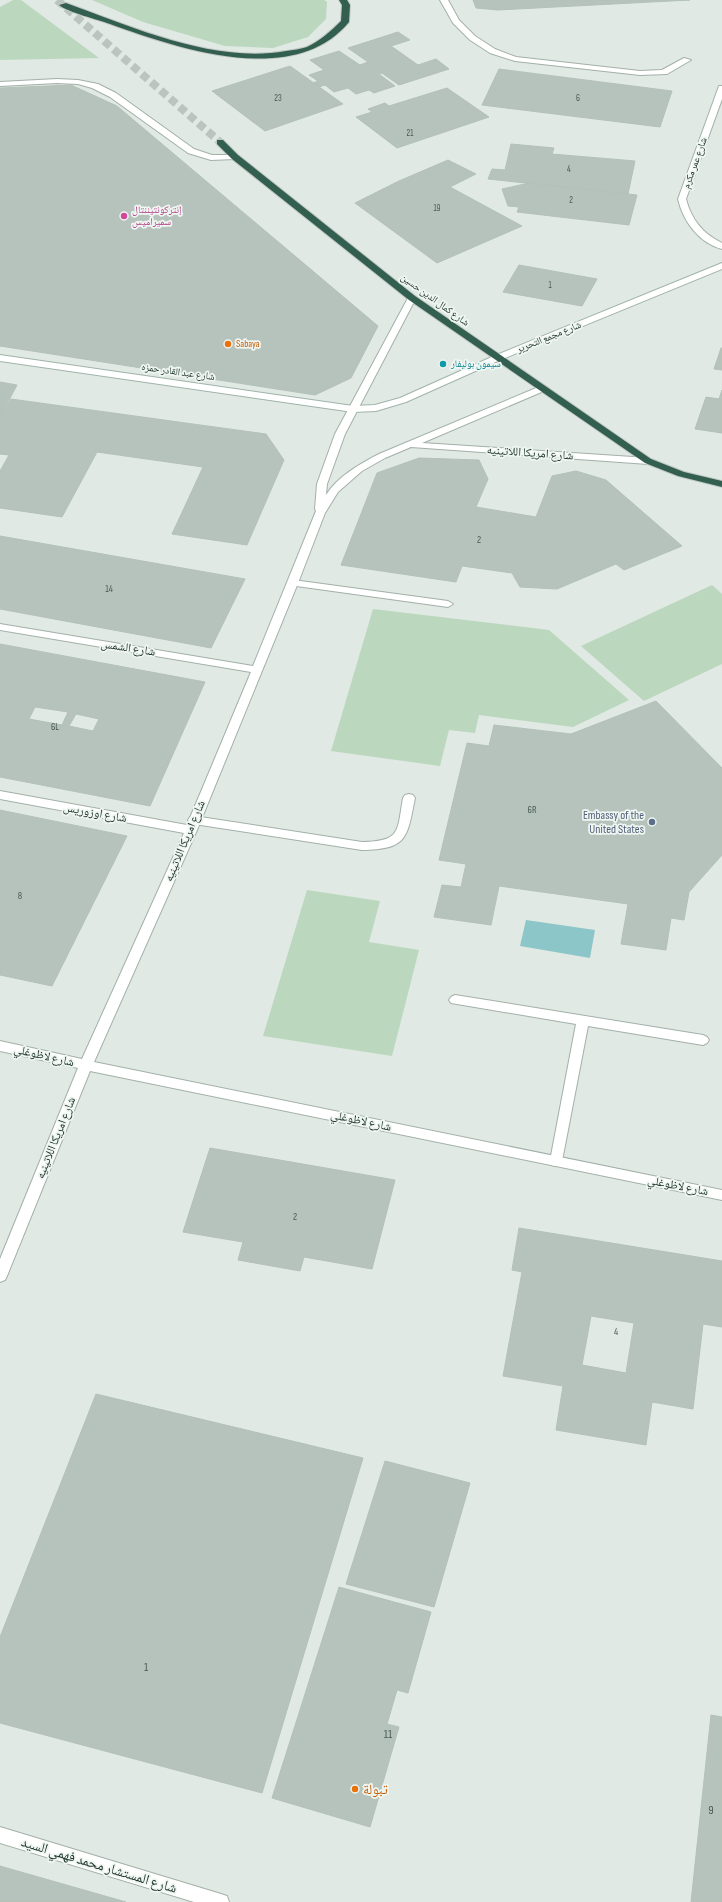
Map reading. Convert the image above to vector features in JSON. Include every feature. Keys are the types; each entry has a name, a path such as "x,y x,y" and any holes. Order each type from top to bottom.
{"highway":[{"path":"63,5 206,50 238,56 274,56 306,49 326,39 345,22 346,5 343,0"},
{"name":"شارع كمال الدين حسين","path":"220,142 412,298 541,389 648,461"},
{"path":"648,461 681,474 722,484"}],"street":[{"path":"444,0 449,12 456,22 487,49 499,55 640,73 664,72 687,60"},
{"path":"0,84 57,81 78,82 95,86 113,96 191,150 211,158 236,156"},
{"name":"شارع عمر مكرم","path":"722,88 682,199 688,218 695,228 722,246"},
{"name":"شارع مجمع التحرير","path":"353,409 376,408 403,400 497,358 722,266"},
{"path":"320,513 322,484 340,434 412,298"},
{"name":"شارع عبد القادر حمزه","path":"0,358 353,409"},
{"name":"شارع امريكا اللاتينيه","path":"0,1276 86,1065 192,825 293,583 320,513 334,490 359,469 382,456 541,389"},
{"name":"شارع امريكا اللاتينيه","path":"411,445 648,461"},
{"path":"293,583 448,604"},
{"name":"شارع الشمس","path":"0,627 257,670"},
{"name":"شارع اوزوريس","path":"0,795 192,825 362,846 382,846 393,844 400,836 409,798"},
{"path":"455,1000 702,1040"},
{"path":"556,1161 583,1020"},
{"name":"شارع لاظوغلي","path":"0,1046 86,1065 722,1195"},
{"name":"شارع المستشار محمد فهمي السيد","path":"0,1835 221,1902"}],"green space":[{"path":"13,0 21,0 99,58 0,60 0,7"},
{"path":"92,0 324,0 327,2 326,19 308,37 273,48 225,46 143,22"},
{"path":"712,585 722,594 722,664 644,701 581,646"},
{"path":"373,609 549,630 629,700 573,727 479,715 475,733 449,730 440,766 331,751"},
{"path":"307,890 380,901 369,942 419,950 392,1056 263,1036"}],"water":[{"path":"526,920 595,930 590,958 520,946"}],"building":[{"path":"473,0 690,0 498,10 476,8"},
{"path":"398,32 410,40 391,46 418,65 436,59 449,69 399,85 382,73 379,74 395,86 374,93 369,90 356,94 348,88 334,92 325,85 319,87 313,83 318,81 309,75 324,70 310,60 339,51 360,65 368,62 348,48"},
{"path":"290,66 343,104 265,131 212,91"},
{"path":"499,69 672,91 660,127 482,105"},
{"name":"إنتركونتيننتال سميراميس","path":"71,85 117,106 378,326 351,378 315,395 0,346 0,88"},
{"path":"447,88 489,117 397,148 356,117 372,112 368,109 385,103 389,106"},
{"path":"511,144 554,148 552,154 635,161 628,194 488,179 492,169 505,170"},
{"path":"448,160 476,174 450,187 522,226 437,263 355,203 399,181"},
{"path":"529,183 637,195 629,225 517,212 519,207 508,206 502,189"},
{"path":"519,265 597,279 582,306 503,292"},
{"path":"721,348 722,370 714,369"},
{"path":"0,382 17,385 0,417"},
{"path":"722,390 722,433 695,429 706,397 719,399"},
{"path":"11,399 266,434 284,460 247,545 172,534 203,467 97,452 62,517 0,508 0,471 9,455 0,454 0,417"},
{"path":"419,458 479,460 488,479 476,507 536,517 552,476 576,471 606,480 682,546 624,570 616,564 557,589 520,587 512,573 462,566 456,582 341,565 377,473"},
{"path":"0,536 245,579 211,648 0,609"},
{"path":"0,644 205,682 150,806 0,777","holes":["35,707 68,712 62,725 29,719","76,714 99,719 93,731 69,726"]},
{"path":"656,701 722,768 722,855 689,892 684,920 671,918 666,950 621,944 628,904 499,886 491,925 434,917 442,885 461,887 466,864 439,860 467,743 489,746 494,725 571,734"},
{"path":"0,810 127,836 52,986 0,975"},
{"path":"210,1148 395,1180 372,1269 304,1257 300,1271 238,1260 243,1242 183,1232"},
{"path":"519,1228 722,1261 722,1327 703,1324 693,1409 652,1402 646,1445 556,1430 563,1386 503,1376 522,1272 512,1270","holes":["591,1316 634,1323 626,1373 582,1365"]},
{"path":"96,1394 363,1458 262,1793 0,1723 0,1637"},
{"path":"385,1461 470,1483 434,1607 346,1584"},
{"path":"339,1587 431,1612 408,1693 397,1690 387,1724 399,1727 370,1827 272,1798"},
{"path":"711,1715 722,1717 722,1902 691,1902"},
{"path":"0,1866 126,1902 0,1902"}],"tunnel":[{"path":"57,0 220,142"}],"place":[{"name":"إنتركونتيننتال سميراميس","path":"124,216"},
{"name":"Sabaya","path":"228,344"},
{"name":"سيمون بوليفار","path":"443,364"},
{"name":"Embassy of the United States","path":"652,822"},
{"name":"تبولة","path":"355,1789"}]}
